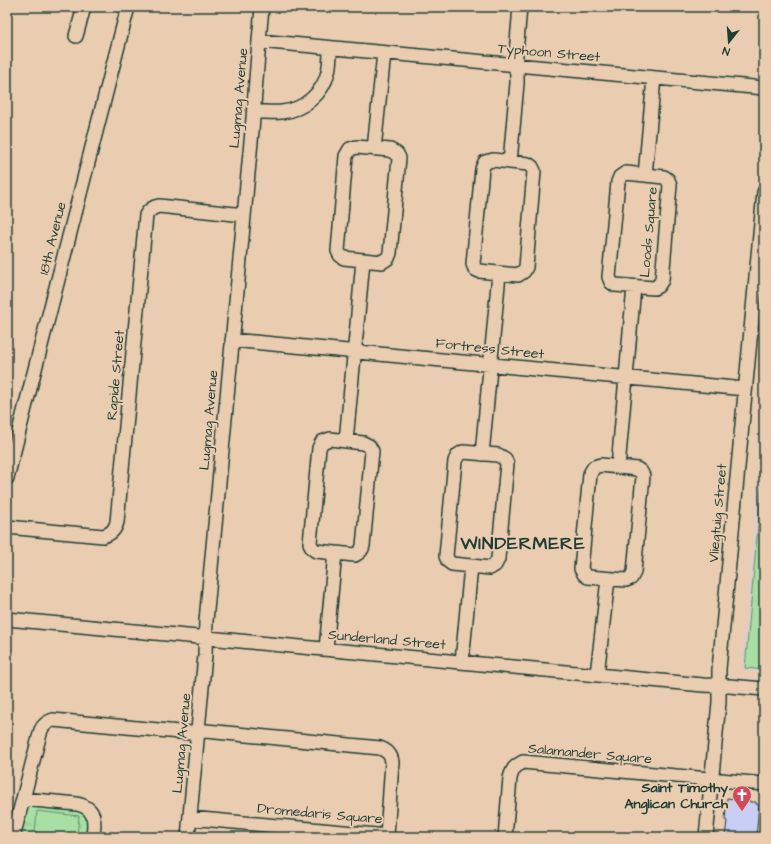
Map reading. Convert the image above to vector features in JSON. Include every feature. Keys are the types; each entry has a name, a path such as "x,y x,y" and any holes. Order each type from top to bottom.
{"street":[{"path":"76,36 84,7"},
{"name":"18th Avenue","path":"7,478 128,7"},
{"name":"Lugmag Avenue","path":"188,837 205,655 206,621 254,111 262,7"},
{"path":"510,162 517,83 515,65 520,7"},
{"name":"Typhoon Street","path":"259,41 764,88"},
{"path":"254,111 273,113 290,111 306,104 318,92 325,80 329,66 330,48"},
{"path":"374,149 384,53"},
{"name":"Loods Square","path":"645,175 654,78"},
{"path":"357,147 393,151 399,158 390,253 387,260 382,262 363,261 344,258 338,251 345,163 347,153 352,148 357,147"},
{"path":"492,160 528,164 534,171 526,266 524,271 518,275 499,274 480,271 475,269 473,264 482,169 486,162 492,160"},
{"name":"Loods Square","path":"626,173 645,175 664,177 670,182 671,187 661,282 654,288 618,285 611,282 609,275 618,180 621,175 626,173"},
{"name":"Vliegtuig Street","path":"706,837 712,780 719,669 764,192"},
{"name":"Rapide Street","path":"7,527 103,536 114,529 116,522 146,215 152,208 159,206 244,215"},
{"path":"346,441 363,261"},
{"path":"482,454 499,274"},
{"name":"Loods Square","path":"618,467 634,287"},
{"name":"Fortress Street","path":"232,340 745,388"},
{"path":"330,439 365,443 372,451 363,546 361,551 355,555 335,553 316,551 310,544 318,456 320,446 325,440 330,439"},
{"path":"463,452 482,454 501,456 506,461 507,466 498,561 490,568 452,564 448,561 446,554 455,459 463,452"},
{"path":"598,465 637,469 641,472 643,479 634,574 631,578 626,580 608,579 588,576 584,574 581,566 591,471 598,465"},
{"path":"326,650 335,553"},
{"path":"462,662 471,566"},
{"path":"597,675 608,579"},
{"name":"Sunderland Street","path":"7,619 703,685 764,689"},
{"name":"Dromedaris Square","path":"13,837 41,730 44,725 50,721 56,720 190,733 206,731 380,748 389,753 392,758 390,837 190,818"},
{"name":"Salamander Square","path":"505,837 510,778 515,766 523,762 764,784"},
{"path":"23,799 85,806 91,812 94,820 93,837"}],"shaded area":[{"path":"764,407 764,674 746,672 740,664"}],"green space":[{"path":"764,459 764,670 745,668"},
{"path":"31,805 76,808 88,814 90,837 17,837 27,807"},
{"path":"37,811 79,816 77,837 35,832"}],"building":[{"name":"Saint Timothy Anglican Church","path":"727,798 756,802 756,804 759,805 756,837 725,837"}],"place":[{"name":"Saint Timothy Anglican Church","path":"742,812"}],"district":[{"name":"WINDERMERE","path":"523,543"}]}
